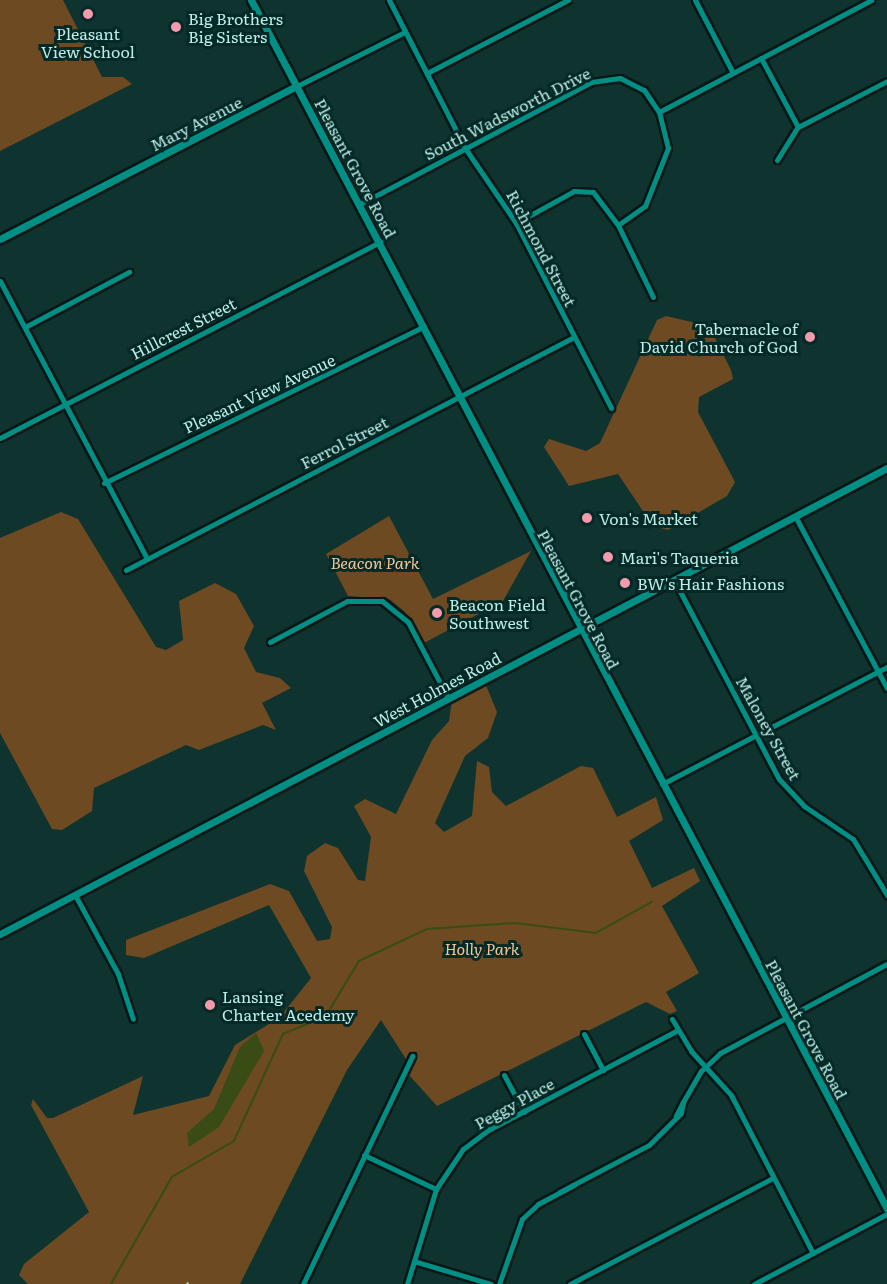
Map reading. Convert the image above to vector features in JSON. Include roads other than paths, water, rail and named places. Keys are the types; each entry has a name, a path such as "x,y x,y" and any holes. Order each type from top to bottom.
{"street":[{"name":"Pleasant Grove Road","path":"251,0 424,326 580,630 887,1209"},
{"path":"389,0 405,32"},
{"path":"427,73 568,0"},
{"path":"618,225 645,206 664,163 668,137 659,112 871,0"},
{"path":"697,1 733,73"},
{"name":"Mary Avenue","path":"0,239 405,32"},
{"name":"Richmond Street","path":"405,32 465,148 516,223 611,408"},
{"path":"761,58 798,127"},
{"name":"South Wadsworth Drive","path":"360,204 465,148 607,78 636,84 659,112"},
{"path":"777,160 798,127 887,81"},
{"path":"516,223 583,190 602,200 618,225 653,297"},
{"name":"Hillcrest Street","path":"0,438 380,242"},
{"path":"25,327 129,272"},
{"path":"0,281 104,483 147,559"},
{"name":"Pleasant View Avenue","path":"104,483 424,326"},
{"name":"Ferrol Street","path":"126,570 574,337"},
{"name":"West Holmes Road","path":"0,934 887,468"},
{"path":"795,516 887,688"},
{"name":"Maloney Street","path":"674,580 786,789 853,839 887,895"},
{"path":"270,642 347,601 382,600 408,622 448,698"},
{"path":"662,784 887,667"},
{"path":"75,895 118,974 133,1019"},
{"path":"499,1284 522,1219 560,1192 649,1145 676,1116 706,1065 786,1017 887,964"},
{"path":"672,1019 678,1030 730,1095 813,1253"},
{"name":"Peggy Place","path":"406,1284 436,1189 463,1149 524,1112 678,1030"},
{"path":"584,1034 603,1070"},
{"path":"303,1284 412,1056"},
{"path":"504,1075 524,1112"},
{"path":"364,1155 436,1189"},
{"path":"570,1284 773,1178"},
{"path":"754,1284 887,1214"},
{"path":"414,1260 491,1284"}],"waterway":[{"path":"111,1284 172,1177 234,1141 283,1034 326,1016 359,961 427,929 515,923 596,933 652,902"}],"place":[{"name":"Pleasant View School","path":"88,14"},
{"name":"Big Brothers Big Sisters","path":"176,27"},
{"name":"Tabernacle of David Church of God","path":"810,337"},
{"name":"Von's Market","path":"587,518"},
{"name":"Mari's Taqueria","path":"608,557"},
{"name":"BW's Hair Fashions","path":"625,583"},
{"name":"Beacon Field Southwest","path":"437,613"},
{"name":"Lansing Charter Acedemy","path":"210,1005"}],"park label":[{"name":"Beacon Park","path":"375,562"},
{"name":"Holly Park","path":"482,948"}]}
